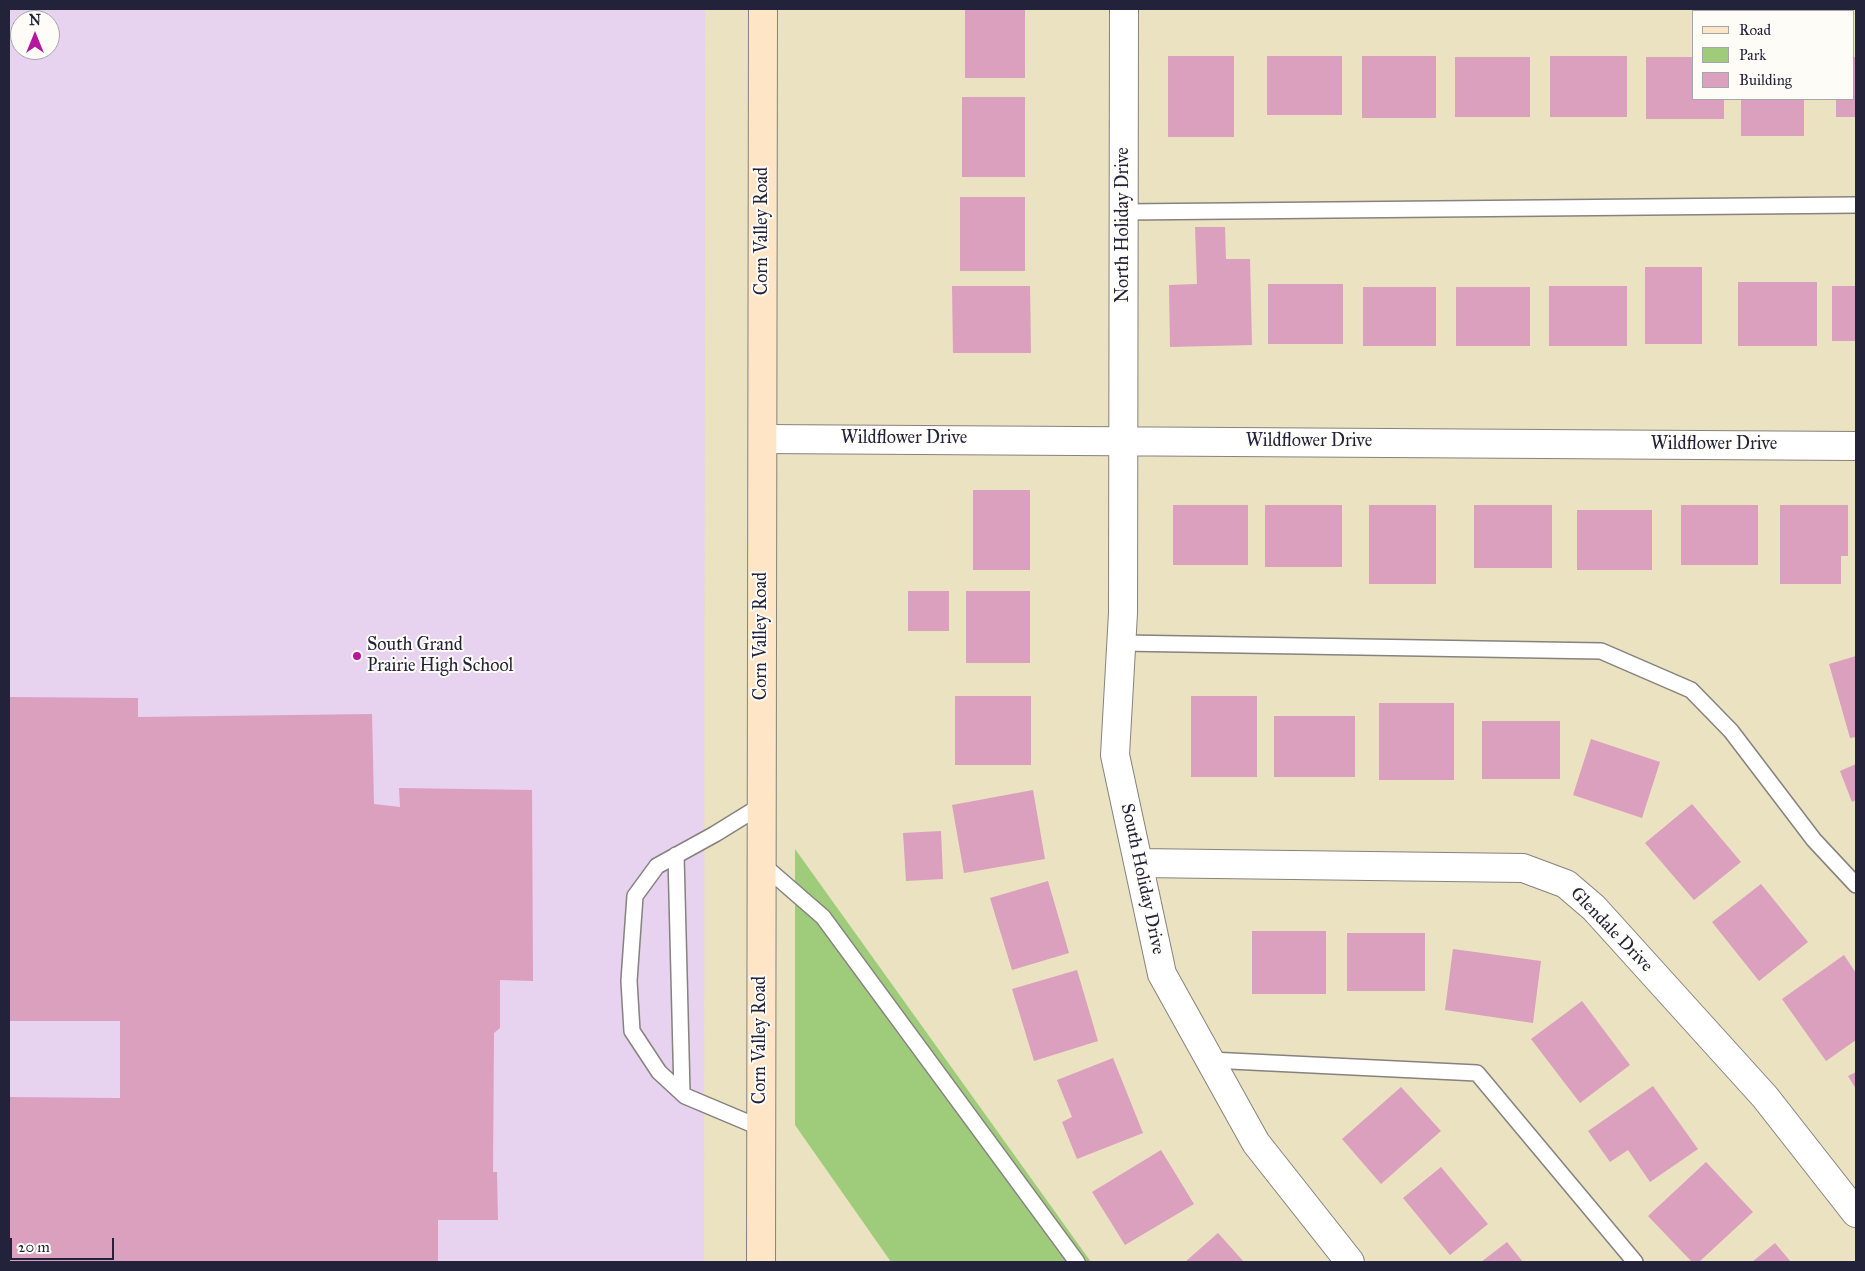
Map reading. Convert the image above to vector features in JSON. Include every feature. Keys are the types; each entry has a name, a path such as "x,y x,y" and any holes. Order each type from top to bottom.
{"main road":[{"name":"Corn Valley Road","path":"761,1262 763,9"}],"street":[{"name":"North Holiday Drive","path":"1124,9 1124,440"},
{"name":"Wildflower Drive","path":"763,439 1856,446"},
{"name":"South Holiday Drive","path":"1124,440 1122,643 1116,755 1162,974 1256,1143 1350,1262"},
{"name":"Glendale Drive","path":"1139,863 1523,868 1566,884 1594,908 1765,1097 1856,1213"}],"lane":[{"path":"1124,212 1856,206"},
{"path":"1122,643 1601,651 1690,690 1731,731 1814,840 1856,885"},
{"path":"761,1128 682,1093 659,1072 632,1031 628,981 635,896 657,866 762,805"},
{"path":"676,855 682,1093"},
{"path":"762,864 823,917 1077,1262"},
{"path":"1210,1060 1477,1073 1635,1262"}],"shaded area":[{"name":"South Grand Prairie High School","path":"9,9 705,9 704,1262 9,1262"}],"green space":[{"path":"795,849 1091,1262 891,1262 795,1125"}],"building":[{"path":"965,9 1025,9 1025,78 965,78"},
{"path":"1168,56 1234,56 1234,137 1168,137"},
{"path":"1267,56 1342,56 1342,115 1267,115"},
{"path":"1362,56 1436,56 1436,118 1362,118"},
{"path":"1550,56 1627,56 1627,117 1550,117"},
{"path":"1455,57 1530,57 1530,117 1455,117"},
{"path":"1646,57 1692,57 1692,100 1724,100 1724,119 1646,119"},
{"path":"1856,57 1856,117 1836,117 1836,100 1855,100"},
{"path":"962,97 1025,97 1025,177 962,177"},
{"path":"1741,100 1804,100 1804,136 1741,136"},
{"path":"960,197 1025,197 1025,271 960,271"},
{"path":"1195,227 1225,227 1226,259 1250,259 1252,345 1170,347 1169,285 1197,284"},
{"path":"1645,267 1702,267 1702,344 1645,344"},
{"path":"1738,282 1817,282 1817,346 1738,346"},
{"path":"1268,284 1343,284 1343,344 1268,344"},
{"path":"952,286 1030,286 1031,353 953,353"},
{"path":"1549,286 1627,286 1627,346 1549,346"},
{"path":"1832,286 1856,286 1856,341 1832,341"},
{"path":"1363,287 1436,287 1436,346 1363,346"},
{"path":"1456,287 1530,287 1530,346 1456,346"},
{"path":"973,490 1030,490 1030,570 973,570"},
{"path":"1173,505 1248,505 1248,565 1173,565"},
{"path":"1265,505 1342,505 1342,567 1265,567"},
{"path":"1369,505 1436,505 1436,584 1369,584"},
{"path":"1474,505 1552,505 1552,568 1474,568"},
{"path":"1681,505 1758,505 1758,565 1681,565"},
{"path":"1780,505 1848,505 1848,556 1841,556 1841,584 1780,584"},
{"path":"1577,510 1652,510 1652,570 1577,570"},
{"path":"908,591 949,591 949,631 908,631"},
{"path":"966,591 1030,591 1030,663 966,663"},
{"path":"1856,656 1856,737 1850,738 1829,664"},
{"path":"955,696 1031,696 1031,765 955,765"},
{"path":"1191,696 1257,696 1257,777 1191,777"},
{"path":"9,697 138,698 138,717 372,714 374,804 400,807 399,788 532,790 533,981 500,980 500,1028 494,1033 493,1172 497,1172 498,1220 438,1220 438,1262 9,1262 9,1097 120,1098 120,1021 9,1021"},
{"path":"1379,703 1454,703 1454,780 1379,780"},
{"path":"1274,716 1355,716 1355,777 1274,777"},
{"path":"1482,721 1560,721 1560,779 1482,779"},
{"path":"1591,739 1660,762 1642,818 1573,795"},
{"path":"1856,764 1856,800 1852,802 1840,771"},
{"path":"1033,790 1045,859 964,873 952,805"},
{"path":"1692,804 1741,862 1694,900 1645,843"},
{"path":"941,831 943,879 906,881 903,833"},
{"path":"1048,881 1069,953 1012,970 990,898"},
{"path":"1761,884 1808,942 1759,981 1712,922"},
{"path":"1252,931 1326,931 1326,994 1252,994"},
{"path":"1347,933 1425,933 1425,991 1347,991"},
{"path":"1453,949 1541,961 1533,1023 1445,1010"},
{"path":"1844,955 1856,973 1856,1040 1826,1061 1782,999"},
{"path":"1077,970 1098,1041 1034,1061 1012,989"},
{"path":"1582,1001 1630,1065 1580,1103 1531,1039"},
{"path":"1113,1058 1143,1133 1077,1159 1062,1122 1072,1117 1057,1080"},
{"path":"1856,1072 1856,1089 1848,1076"},
{"path":"1653,1086 1698,1149 1650,1182 1628,1150 1610,1162 1588,1131"},
{"path":"1401,1087 1441,1131 1381,1184 1342,1139"},
{"path":"1161,1150 1194,1204 1125,1245 1092,1192"},
{"path":"1706,1162 1753,1212 1699,1262 1692,1262 1648,1216"},
{"path":"1441,1167 1488,1224 1450,1255 1403,1198"},
{"path":"1218,1233 1244,1262 1185,1262"},
{"path":"1507,1242 1523,1262 1481,1262"},
{"path":"1775,1243 1791,1262 1752,1262"}],"place":[{"name":"South Grand Prairie High School","path":"357,656"}]}
